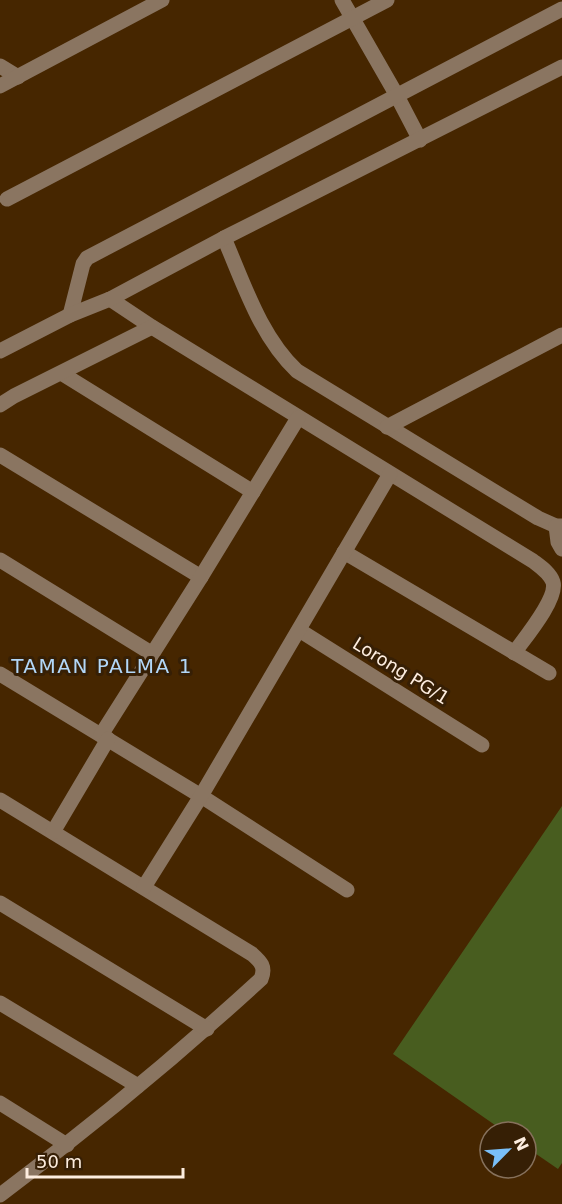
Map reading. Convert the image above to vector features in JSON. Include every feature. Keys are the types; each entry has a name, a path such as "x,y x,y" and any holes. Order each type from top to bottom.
{"street":[{"path":"0,86 134,6 162,0"},
{"path":"342,0 420,140"},
{"path":"7,199 387,0"},
{"path":"70,315 83,264 87,258 562,9"},
{"path":"0,66 18,77"},
{"path":"0,351 70,315 110,299 224,238 562,67"},
{"path":"224,238 265,330 282,356 297,370 538,518 559,526 558,542 562,549"},
{"path":"110,299 298,418 534,561 548,573 553,582 554,591 546,607 514,653"},
{"path":"0,405 152,327"},
{"path":"387,427 562,335"},
{"path":"61,373 253,492"},
{"path":"53,832 152,653 298,418"},
{"path":"0,455 201,577"},
{"path":"144,886 201,796 390,474"},
{"path":"344,552 549,673"},
{"path":"0,560 152,653"},
{"name":"Lorong PG/1","path":"299,630 482,745"},
{"path":"0,674 201,796 347,890"},
{"path":"0,800 252,954 261,962 264,971 261,979 207,1029 67,1145 0,1195"},
{"path":"0,903 207,1029"},
{"path":"0,1003 138,1086"},
{"path":"0,1103 67,1145"}],"green space":[{"path":"562,806 562,1163 558,1169 538,1155 538,1120 488,1120 393,1054"}],"district":[{"name":"TAMAN PALMA 1","path":"102,666"}]}
